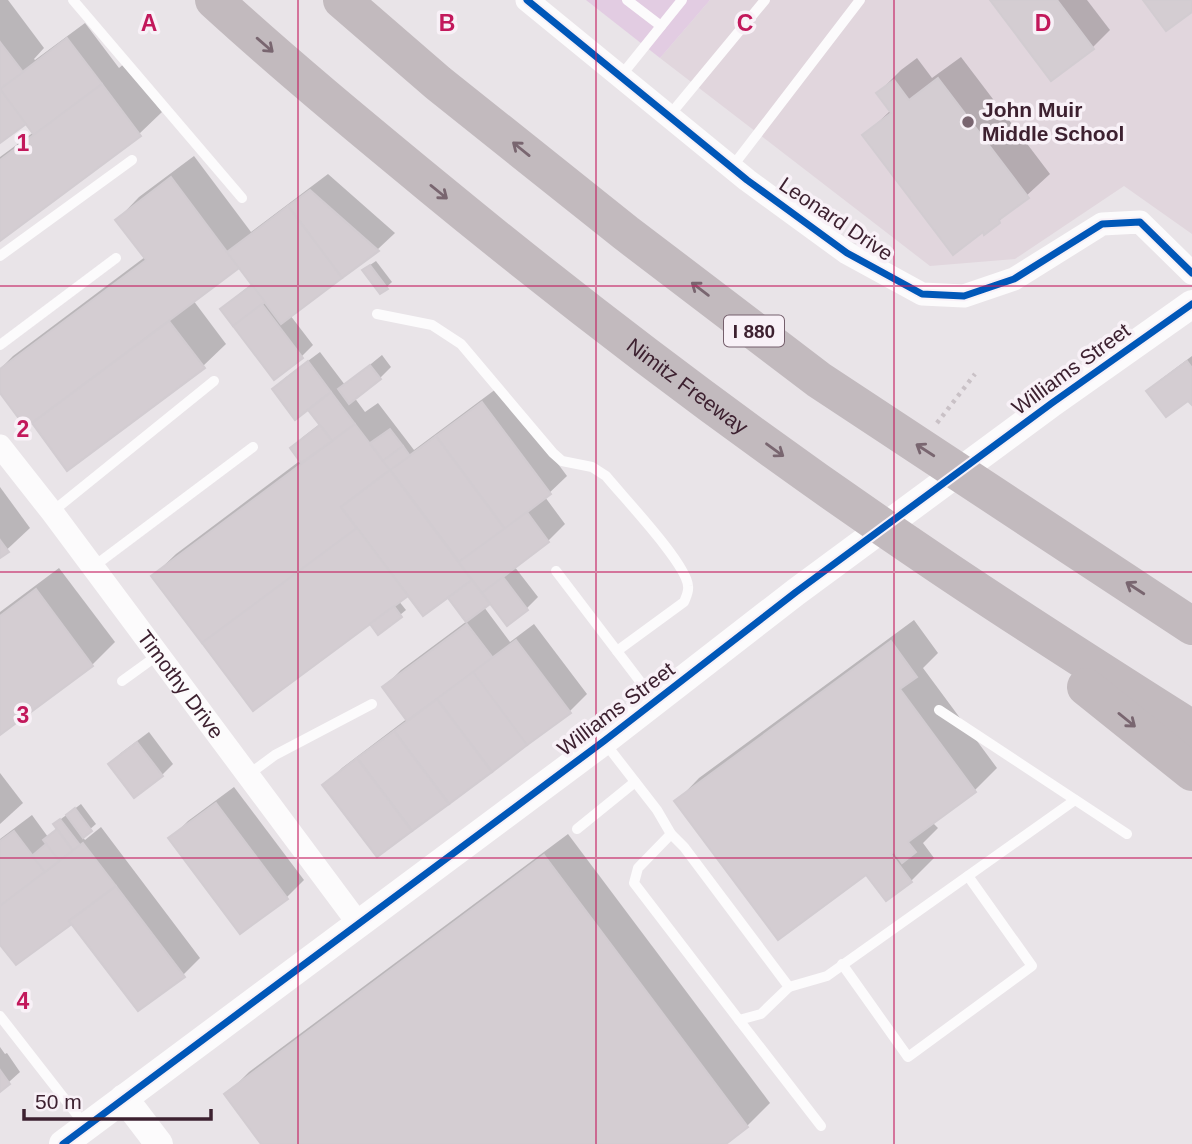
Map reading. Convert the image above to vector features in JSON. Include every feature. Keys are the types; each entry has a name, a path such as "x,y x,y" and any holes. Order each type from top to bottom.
{"highway":[{"name":"Nimitz Freeway","path":"214,0 392,154 564,293 741,425 922,553 1192,729"},
{"name":"I 880","path":"342,0 438,83 626,233 819,380 1192,626"},
{"path":"922,553 1192,772"}],"street":[{"name":"Leonard Drive","path":"527,0 732,167 847,253 922,294 964,296 1014,279 1102,223 1140,222 1192,273"},
{"name":"Williams Street","path":"63,1144 604,741 796,592 1052,403 1192,304"},
{"name":"Timothy Drive","path":"0,446 358,923"},
{"path":"124,1098 159,1144"}],"lane":[{"path":"73,0 242,198"},
{"path":"627,0 661,26"},
{"path":"620,76 682,0"},
{"path":"669,116 765,0"},
{"path":"732,167 860,0"},
{"path":"0,256 132,160"},
{"path":"0,345 116,258"},
{"path":"377,314 432,325 461,344 553,453 562,461 592,467 606,477 677,561 688,584 684,602 617,651"},
{"path":"52,512 214,382"},
{"path":"93,567 253,447"},
{"path":"556,571 655,701"},
{"path":"122,681 158,655"},
{"path":"248,775 275,755 372,704"},
{"path":"939,710 1127,834"},
{"path":"604,741 657,810 671,834 684,847 789,987"},
{"path":"577,829 635,782"},
{"path":"739,1020 761,1014 789,987 827,976 1075,800"},
{"path":"671,834 638,868 634,883 821,1126"},
{"path":"842,964 908,1057 1032,966 968,876"},
{"path":"0,1016 87,1127"}],"path":[{"path":"920,446 975,374"}],"shaded area":[{"path":"586,0 710,0 660,58"},
{"name":"John Muir Middle School","path":"710,0 1192,0 1192,234 1124,186 1015,259 930,266 660,58"}],"building":[{"path":"990,0 1057,0 1094,49 1051,81"},
{"path":"1143,0 1192,0 1192,12 1166,31"},
{"path":"67,38 102,84 34,135 0,89"},
{"path":"0,42 23,72 0,89"},
{"path":"938,78 1029,198 984,235 983,232 953,255 862,135 891,113 876,93 894,80 909,100"},
{"path":"102,84 141,136 0,241 0,160"},
{"path":"0,89 26,124 0,143"},
{"path":"171,177 239,268 26,428 0,393 0,369 146,260 115,220"},
{"path":"310,190 379,251 342,278 288,206"},
{"path":"288,206 342,278 281,324 227,252"},
{"path":"370,265 388,289 380,294 362,270"},
{"path":"252,285 265,302 233,326 220,309"},
{"path":"262,304 303,358 274,380 233,326"},
{"path":"169,321 205,368 67,471 32,423"},
{"path":"308,361 331,392 295,420 272,389"},
{"path":"1187,361 1192,368 1192,405 1188,401 1166,417 1146,391"},
{"path":"370,365 381,379 349,404 338,389"},
{"path":"331,392 355,424 332,441 308,410"},
{"path":"482,402 551,494 505,529 436,436"},
{"path":"355,424 390,470 341,507 357,528 202,643 151,576"},
{"path":"320,425 332,441 301,463 290,448"},
{"path":"390,429 403,446 383,461 370,443"},
{"path":"436,436 505,529 459,562 390,470"},
{"path":"403,446 410,456 390,470 383,461"},
{"path":"390,470 472,580 423,616 341,507"},
{"path":"527,512 549,542 482,593 459,562"},
{"path":"357,528 408,596 253,711 202,643"},
{"path":"0,540 9,552 0,558"},
{"path":"503,577 528,610 507,626 482,593"},
{"path":"472,580 490,604 466,622 448,598"},
{"path":"36,589 93,666 0,735 0,616"},
{"path":"394,606 402,617 378,635 370,624"},
{"path":"467,624 493,658 407,721 382,687"},
{"path":"516,640 571,713 527,745 473,672"},
{"path":"891,641 917,677 900,689 976,792 908,842 916,852 902,863 894,852 891,854 912,882 886,901 866,875 778,940 674,801"},
{"path":"473,672 527,745 492,772 437,699"},
{"path":"437,699 492,772 449,804 394,731"},
{"path":"394,731 449,804 412,831 357,758"},
{"path":"137,742 163,776 134,798 108,764"},
{"path":"357,758 412,831 377,857 322,785"},
{"path":"216,803 288,899 240,934 168,838"},
{"path":"75,808 92,831 83,838 66,815"},
{"path":"60,819 80,845 73,851 53,824"},
{"path":"57,829 73,851 59,861 43,840"},
{"path":"14,831 45,872 0,906 0,841"},
{"path":"83,843 116,886 69,921 72,924 16,965 0,945 0,906"},
{"path":"46,844 59,861 45,872 32,856"},
{"path":"544,855 748,1127 726,1144 261,1144 224,1094"},
{"path":"116,886 185,977 138,1011 69,921"},
{"path":"0,1070 10,1084 0,1092"}],"cycle path":[{"path":"527,0 747,180 847,253 922,294 964,296 1014,279 1102,224 1140,222 1192,273"},
{"path":"63,1144 604,741 796,592 1052,403 1192,304"}],"place":[{"name":"John Muir Middle School","path":"968,122"}]}
